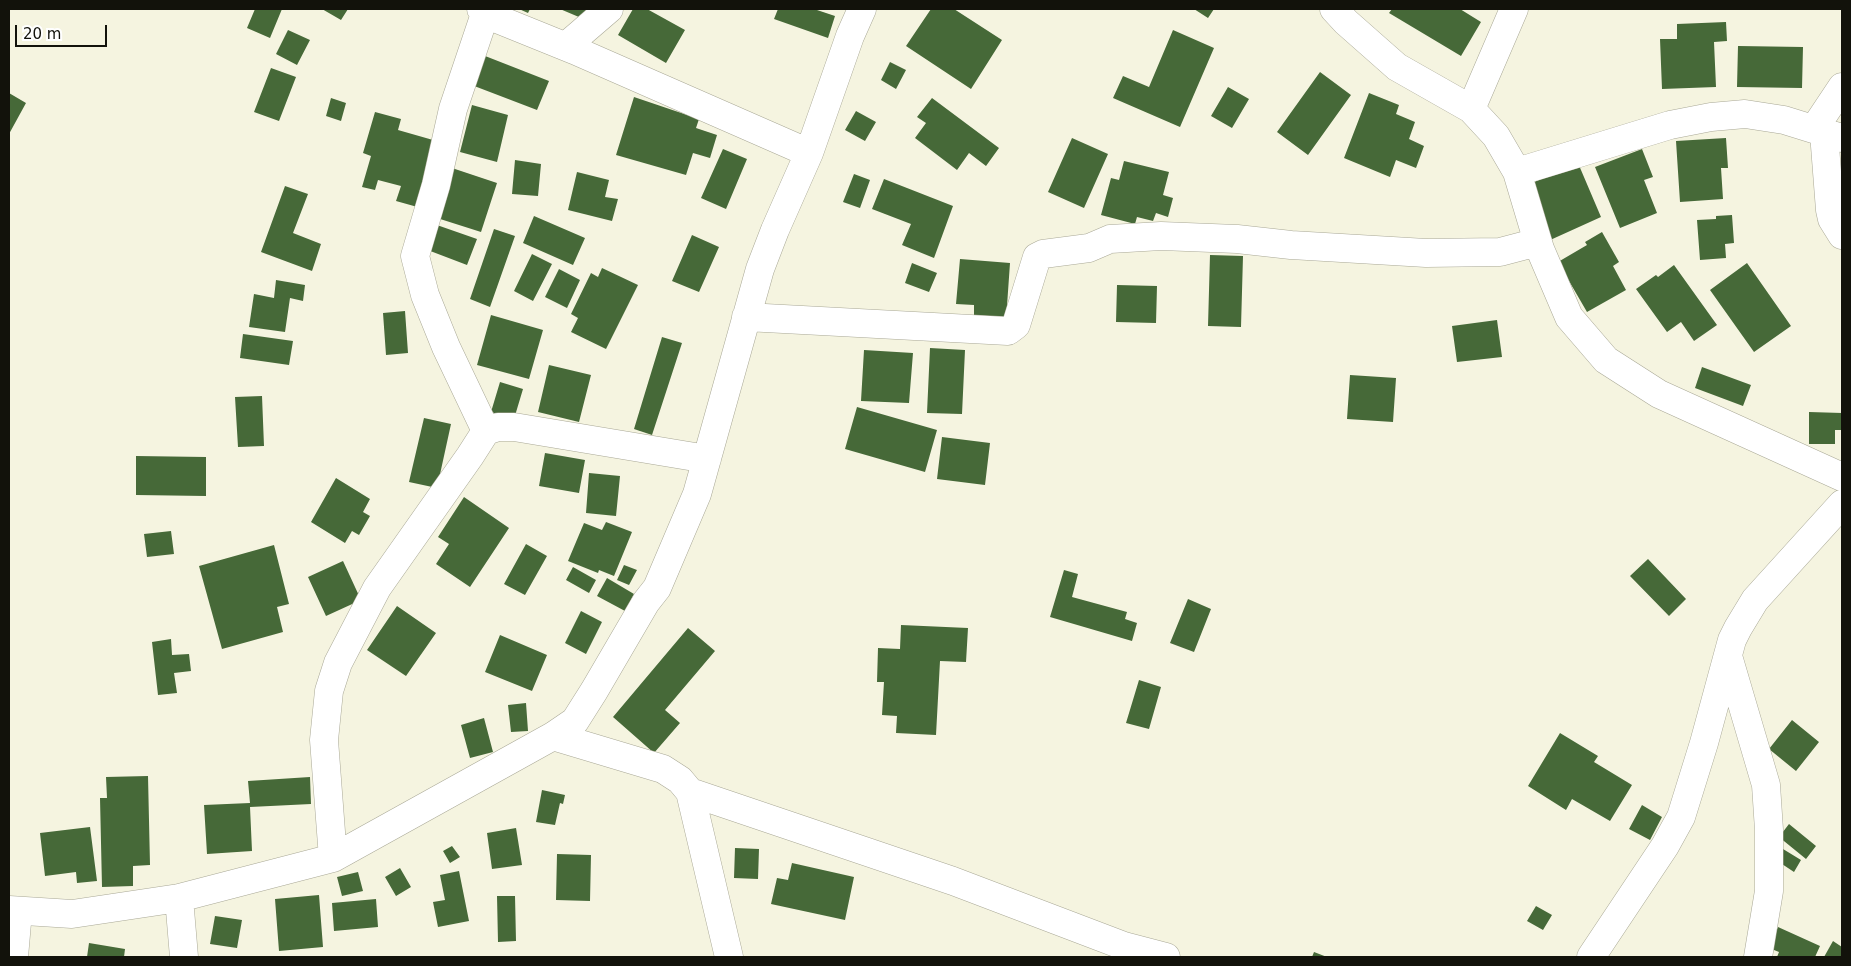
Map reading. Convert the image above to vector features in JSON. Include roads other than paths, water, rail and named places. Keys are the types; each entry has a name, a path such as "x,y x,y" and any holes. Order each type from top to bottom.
{"street":[{"path":"566,46 609,9"},
{"path":"14,957 13,911 72,914 179,898 333,858 553,736 575,721 646,602 657,588 697,494 762,261 809,153 850,36 862,9"},
{"path":"1334,9 1397,67 1471,108 1496,136 1517,172 1538,242 1569,317 1606,360 1659,394 1842,477"},
{"path":"1471,108 1514,9"},
{"path":"486,431 446,347 425,295 415,256 436,185 453,109 483,11 809,153"},
{"path":"1842,88 1827,133 1830,210 1832,219 1842,235"},
{"path":"1517,172 1670,125 1711,117 1745,114 1784,120 1827,133"},
{"path":"746,317 1008,331 1016,325 1037,257 1043,254 1089,248 1110,239 1161,236 1237,239 1291,245 1426,253 1500,252 1538,242"},
{"path":"333,858 324,740 329,691 338,663 377,588 486,431 498,427 514,427 707,459"},
{"path":"1591,957 1665,846 1681,818 1732,640 1755,600 1842,504"},
{"path":"1728,656 1766,785 1769,830 1769,891 1758,957"},
{"path":"553,736 663,769 680,780 690,792 729,957"},
{"path":"690,792 953,881 1124,946 1166,957"},
{"path":"179,898 184,957"}]}
